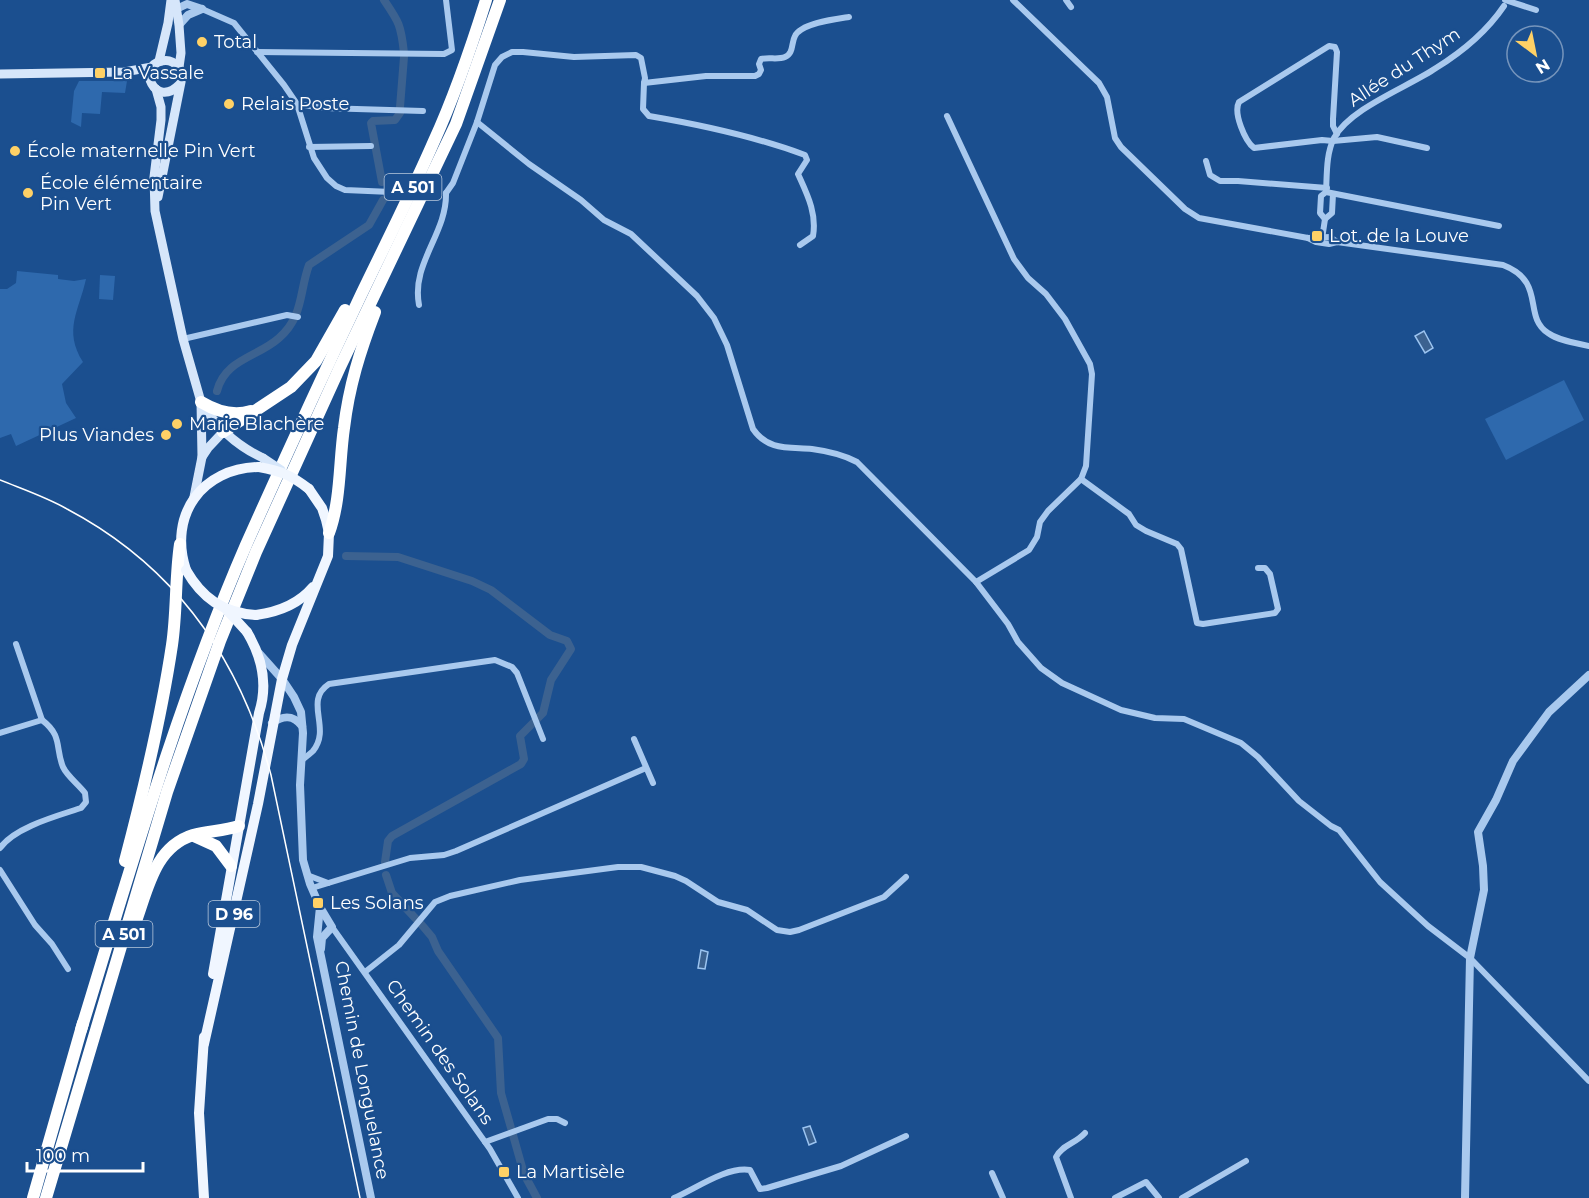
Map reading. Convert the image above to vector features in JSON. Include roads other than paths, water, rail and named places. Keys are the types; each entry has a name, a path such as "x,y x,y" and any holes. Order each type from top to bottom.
{"highway":[{"name":"A 501","path":"33,1198 81,1030 154,792 201,654 246,546 321,380 417,178 464,68 486,0"},
{"name":"A 501","path":"46,1198 167,792 210,666 256,552 456,124 500,0"},
{"path":"223,432 291,387 316,361 338,326 367,267 417,178"},
{"path":"329,533 335,513 344,426 354,369 408,225"},
{"path":"201,402 210,408 231,414 243,413 263,406"},
{"path":"81,1030 148,771 166,682 181,572 180,544"},
{"path":"82,1075 159,859 174,843 193,835 239,826"},
{"path":"193,835 216,846 231,866"}],"main road":[{"path":"155,211 182,77 179,67 180,26 173,5"},
{"path":"173,5 156,64 150,72 160,107 161,120 154,177 155,211 183,339 201,402 202,457 194,497 186,512 182,527 180,544"},
{"path":"0,74 124,72 170,60 179,67"},
{"path":"124,72 138,76 168,92 179,85"},
{"path":"181,572 203,595 226,609 241,614 256,615 275,612 292,605 307,593 319,579 328,556 329,533 322,508 309,489 295,478 261,462 223,432 201,402"},
{"path":"202,457 223,432"},
{"path":"194,497 208,483 225,473 261,462"},
{"name":"D 96","path":"204,1044 239,891 282,680 292,645 319,579"},
{"name":"D 96","path":"204,1198 199,1125 206,1015 231,866 263,699 263,679 257,650 247,632 226,609"},
{"path":"239,826 247,821 261,778"}],"street":[{"path":"257,52 444,54 452,50 446,0"},
{"path":"1013,0 1094,77 1107,97 1115,138 1120,147 1185,208 1199,218 1308,238 1493,263 1515,270 1522,275 1529,286 1534,309 1542,327 1548,333 1564,340 1589,346"},
{"path":"1066,0 1071,7"},
{"path":"1505,3 1536,10"},
{"name":"Allée du Thym","path":"1325,219 1320,213 1327,193 1329,150 1341,127 1356,114 1438,67 1491,25 1505,3"},
{"path":"173,5 188,4 234,23 297,104 309,147 320,170 336,186 345,190 446,193"},
{"path":"180,26 188,15 202,9"},
{"path":"644,83 706,76 755,76 761,70 759,64 761,59 784,58 789,54 795,36 804,27 849,17"},
{"path":"1337,134 1333,126 1337,52 1335,47 1329,46 1236,106 1250,145 1254,148 1322,140 1377,137 1427,148"},
{"path":"419,305 416,291 418,281 439,227 446,202 446,193 453,183 477,122 495,65 502,57 512,52 536,52 574,57 639,56 642,62 644,83 643,109 649,116 745,135 805,155 807,160 798,174 811,204 815,226 813,236 800,245"},
{"path":"297,104 323,108 423,111"},
{"path":"946,116 1014,259 1028,278 1059,310 1090,364 1092,374 1086,466 1082,479 1040,522 1037,537 1029,550 976,582"},
{"path":"477,122 604,220 631,234 697,296 714,318 727,345 753,429 760,439 776,447 814,449 847,456 857,462 976,582 1008,624 1018,642 1041,668 1062,683 1121,710 1155,718 1184,719 1241,743 1258,757 1299,801 1339,830 1380,882 1428,926 1470,958 1589,1081"},
{"path":"309,147 371,146"},
{"path":"1206,161 1210,175 1220,181 1238,181 1327,193 1499,226"},
{"name":"Allée du Thym","path":"1322,240 1325,219 1332,213 1327,193"},
{"path":"183,339 295,316"},
{"path":"1082,479 1129,514 1136,525 1177,544 1181,549 1197,623 1275,613 1278,609 1270,574 1265,568 1258,568"},
{"path":"0,848 4,842 18,832 81,808 86,802 85,793 63,768 58,739 42,720 16,644"},
{"path":"257,650 282,680 301,712 303,728 300,785 303,860 320,907 332,927"},
{"path":"302,760 314,751 320,736 316,698 319,691 329,684 495,660 512,667 517,673 543,739"},
{"path":"1465,1198 1470,958 1484,890 1479,832 1513,761 1549,712 1589,675"},
{"path":"270,730 278,719 289,717 296,720 303,728"},
{"path":"0,733 42,720"},
{"path":"634,739 653,783"},
{"path":"312,888 410,858 444,855 456,851 646,768"},
{"path":"365,972 399,945 435,902 450,896 520,880 618,867 641,867 686,880 718,902 747,910 777,930 790,932 884,897 906,877"},
{"path":"0,870 35,925 52,944 68,969"},
{"path":"307,875 328,883"},
{"name":"Chemin de Longuelance","path":"320,907 316,929 371,1198"},
{"name":"Chemin des Solans","path":"332,927 485,1142 518,1198"},
{"name":"Chemin de Longuelance","path":"321,949 322,938 332,927"},
{"path":"485,1142 548,1119 557,1119 566,1123"},
{"path":"1071,1198 1056,1157 1064,1148 1078,1141 1085,1132"},
{"path":"674,1198 728,1173 744,1169 750,1170 760,1189 767,1188 841,1166 906,1136"},
{"path":"1182,1198 1246,1161"},
{"path":"992,1173 1003,1198"},
{"path":"1115,1198 1146,1182 1159,1198"}],"waterway":[{"path":"384,0 398,24 404,53"},
{"path":"400,107 404,57"},
{"path":"382,182 371,123 395,120 400,113"},
{"path":"217,391 221,380 235,365 271,344 287,330 297,312 309,265 369,225 383,200"},
{"path":"346,556 398,557 472,581 491,590 550,635 567,641 571,649 551,680 543,713 520,736 524,759 521,764 392,836 388,841 385,862"},
{"path":"386,875 392,893 416,919"},
{"path":"421,924 432,937 438,951 498,1038 501,1093 511,1128"},
{"path":"513,1135 524,1174 537,1198"}],"tram line":[{"path":"0,480 67,509 106,532 140,558 171,588 198,620 221,655 241,693 258,733 271,775 360,1198"}],"place":[{"name":"Total","path":"202,42"},
{"name":"La Vassale","path":"100,73"},
{"name":"Relais Poste","path":"229,104"},
{"name":"École maternelle Pin Vert","path":"15,151"},
{"name":"École élémentaire Pin Vert","path":"28,193"},
{"name":"Lot. de la Louve","path":"1317,236"},
{"name":"Marie Blachère","path":"177,424"},
{"name":"Plus Viandes","path":"166,435"},
{"name":"Les Solans","path":"318,903"},
{"name":"La Martisèle","path":"504,1172"}]}
